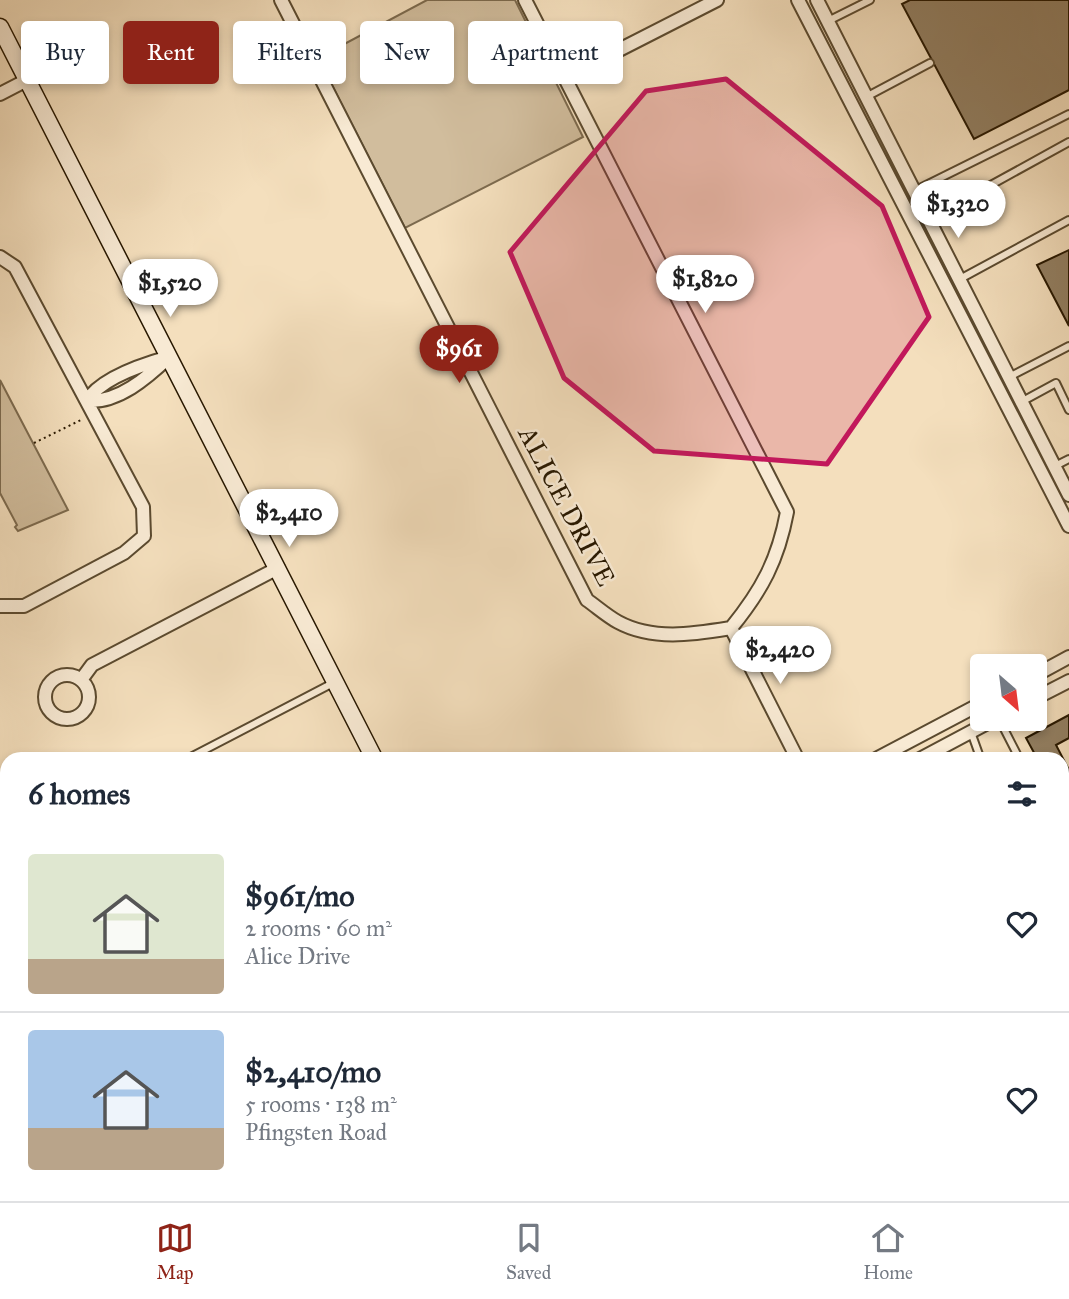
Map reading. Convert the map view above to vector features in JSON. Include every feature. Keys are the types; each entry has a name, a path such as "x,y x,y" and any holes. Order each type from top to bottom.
{"main road":[{"path":"0,27 21,68"},
{"path":"29,84 370,752"}],"street":[{"name":"ALICE DRIVE","path":"281,0 587,600 619,623 654,634 692,635 731,628"},
{"path":"526,0 537,21"},
{"path":"623,48 717,0"},
{"path":"798,0 1069,526"},
{"path":"817,0 1069,495"},
{"path":"0,94 21,83"},
{"path":"570,84 787,512 782,541 770,571 754,600 731,628 795,752"},
{"path":"0,257 15,267 143,507 144,536 124,554 24,606 0,606"},
{"path":"87,401 93,390 144,364 169,357"},
{"path":"81,680 92,664 278,568"},
{"path":"1047,669 1069,657"},
{"path":"1047,692 1069,681"},
{"path":"889,752 970,709"},
{"path":"933,752 971,732"}],"lane":[{"path":"828,22 870,0"},
{"path":"866,97 930,63"},
{"path":"914,191 1069,114"},
{"path":"927,215 980,191 1069,142"},
{"path":"959,280 1069,220"},
{"path":"1009,377 1069,346"},
{"path":"1021,402 1056,383 1069,410"},
{"path":"1042,473 1069,459"},
{"path":"200,752 335,682"},
{"path":"971,732 978,752"},
{"path":"1004,732 1016,752"}],"path":[{"path":"34,443 93,414"}],"highlighted area":[{"path":"726,79 882,206 929,317 827,464 654,451 564,378 510,252 646,91"}],"shaded area":[{"path":"427,0 515,0 525,21 468,21 468,84 557,84 583,137 405,228 331,84 346,84 346,43 360,36 360,84 454,84 454,21 388,21"},
{"path":"0,380 68,510 18,531 0,493"}],"building":[{"path":"910,0 1069,0 1069,90 974,139 902,4"},
{"path":"1069,250 1069,326 1037,265"},
{"path":"1069,715 1069,738 1056,745 1060,752 1034,752 1026,738 1037,732 1046,732 1047,727"}]}
